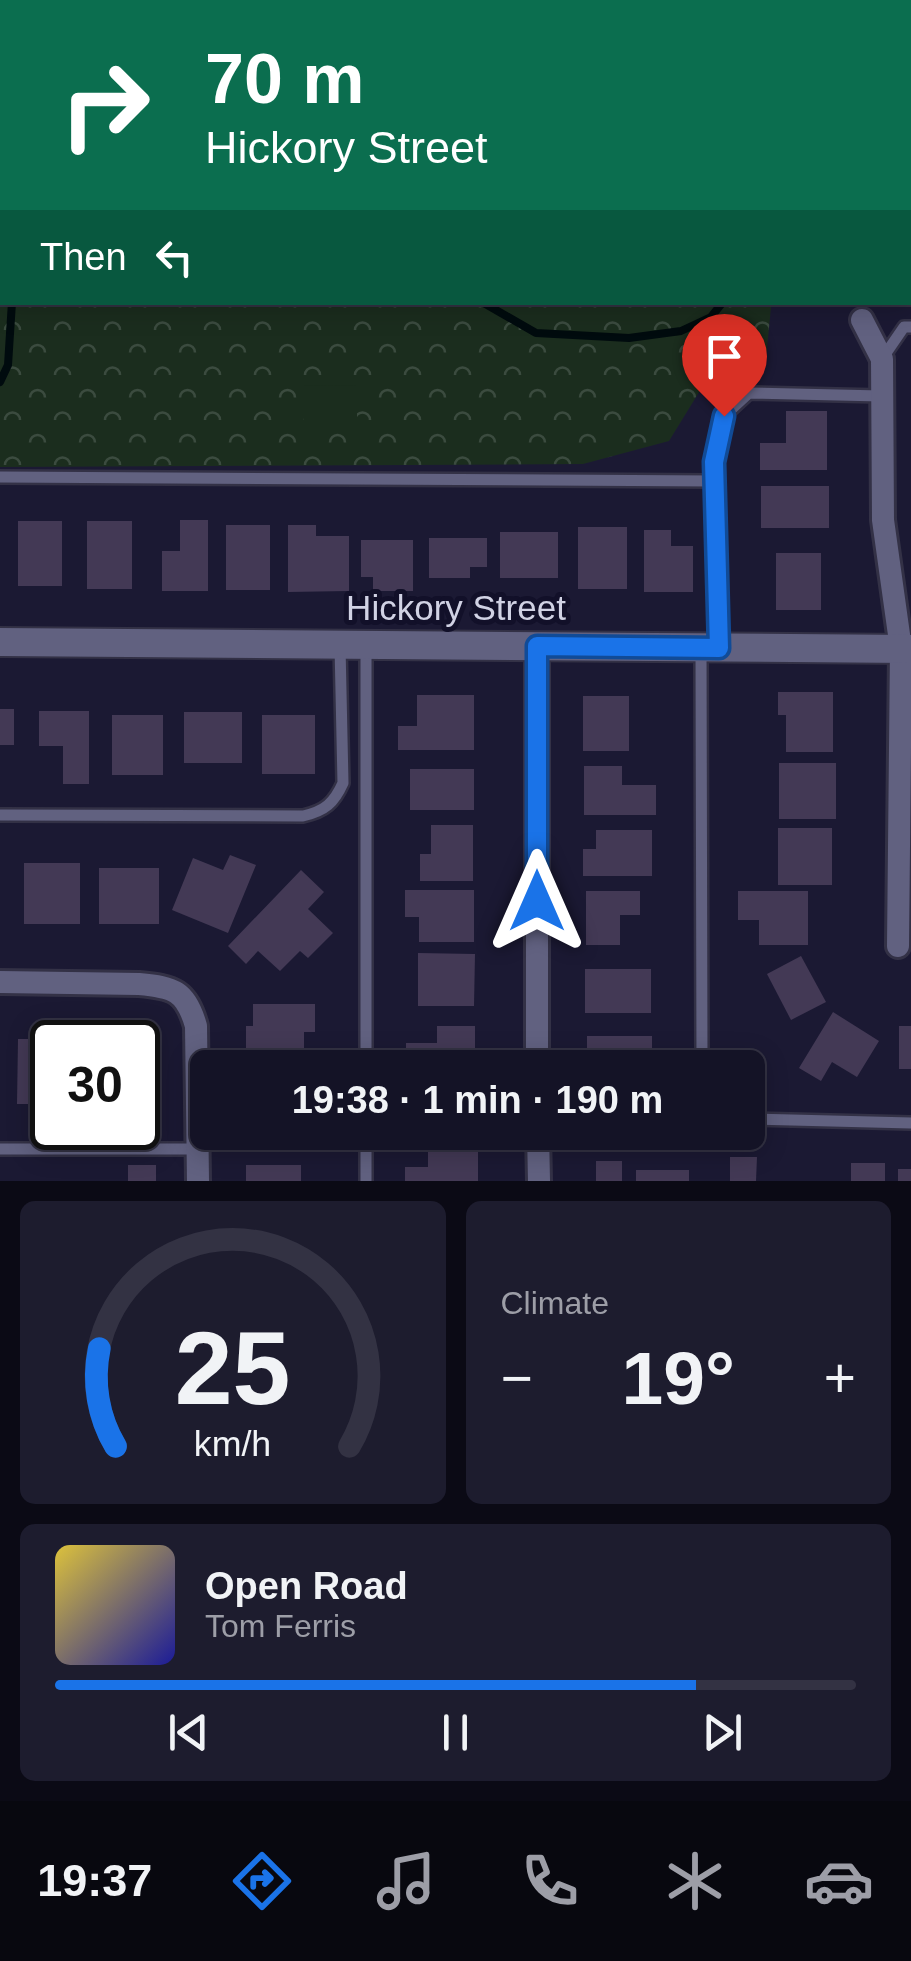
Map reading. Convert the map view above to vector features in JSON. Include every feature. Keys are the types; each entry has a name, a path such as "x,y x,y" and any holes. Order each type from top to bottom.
{"street":[{"path":"862,320 882,359 883,520 906,649 898,946"},
{"name":"Hickory Street","path":"0,642 906,649"},
{"path":"537,646 538,1050"},
{"path":"0,982 162,986 181,994 191,1008 196,1050"},
{"path":"198,1150 198,1181"},
{"path":"538,1150 539,1181"}],"lane":[{"path":"882,359 904,328 911,328"},
{"path":"702,1050 714,462 724,416 749,393 881,396"},
{"path":"0,478 714,481"},
{"path":"0,816 303,816 319,812 336,800 343,782 353,645"},
{"path":"353,645 365,1050"},
{"path":"765,1120 911,1123"},
{"path":"0,1149 190,1149"},
{"path":"366,1150 366,1181"}],"green space":[{"path":"0,305 774,305 765,369 701,389 669,441 583,464 0,467"},
{"path":"304,385 357,386 357,429 304,429"}],"building":[{"path":"786,411 827,411 827,470 760,470 760,443 786,443"},
{"path":"761,486 829,486 829,528 761,528"},
{"path":"180,520 208,520 208,591 162,591 162,551 180,551"},
{"path":"18,521 62,521 62,586 18,586"},
{"path":"87,521 132,521 132,589 87,589"},
{"path":"226,525 270,525 270,590 226,590"},
{"path":"288,525 316,525 316,536 349,536 349,591 288,592"},
{"path":"578,527 627,527 627,589 578,589"},
{"path":"644,530 671,530 671,546 693,546 693,592 644,592"},
{"path":"500,532 558,532 558,578 500,578"},
{"path":"429,538 487,538 487,567 470,567 470,578 429,578"},
{"path":"361,540 413,540 413,591 373,591 373,577 361,577"},
{"path":"776,553 821,553 821,610 776,610"},
{"path":"778,692 833,692 833,752 786,752 786,715 778,715"},
{"path":"417,695 474,695 474,750 398,750 398,726 417,726"},
{"path":"583,696 629,696 629,751 583,751"},
{"path":"0,709 14,709 14,745 0,745"},
{"path":"39,711 89,711 89,784 63,784 63,746 39,746"},
{"path":"184,712 242,712 242,763 184,763"},
{"path":"112,715 163,715 163,775 112,775"},
{"path":"262,715 315,715 315,774 262,774"},
{"path":"779,763 836,763 836,819 779,819"},
{"path":"584,766 622,766 622,785 656,785 656,815 584,815"},
{"path":"410,769 474,769 474,810 410,810"},
{"path":"431,825 473,825 473,881 420,881 420,854 431,854"},
{"path":"778,828 832,828 832,885 778,885"},
{"path":"596,830 652,830 652,876 583,876 583,849 596,849"},
{"path":"230,855 256,865 228,933 172,910 193,858 223,870"},
{"path":"24,863 80,863 80,924 24,924"},
{"path":"99,868 159,868 159,924 99,924"},
{"path":"301,870 324,892 308,909 333,933 308,958 300,951 280,971 258,951 246,964 228,946"},
{"path":"405,890 474,890 474,942 419,942 419,917 405,917"},
{"path":"586,891 640,891 640,915 620,915 620,945 586,945"},
{"path":"738,891 808,891 808,945 759,945 759,920 738,920"},
{"path":"418,953 475,954 474,1006 418,1006"},
{"path":"801,956 826,1002 791,1020 767,974"},
{"path":"585,969 651,969 651,1013 585,1013"},
{"path":"253,1004 315,1004 315,1032 304,1032 304,1050 246,1050 246,1026 253,1026"},
{"path":"833,1012 879,1041 857,1077 832,1062 821,1081 799,1068"},
{"path":"437,1026 475,1026 475,1050 406,1050 406,1043 437,1043"},
{"path":"899,1026 911,1026 911,1069 899,1069"},
{"path":"587,1036 652,1036 652,1050 587,1050"},
{"path":"18,1039 30,1039 30,1104 17,1104"},
{"path":"428,1152 478,1152 478,1181 405,1181 405,1167 428,1167"},
{"path":"730,1157 757,1157 756,1181 730,1181"},
{"path":"596,1161 622,1161 622,1181 596,1181"},
{"path":"851,1163 885,1163 885,1181 851,1181"},
{"path":"128,1165 156,1165 156,1181 128,1181"},
{"path":"246,1165 301,1165 301,1181 246,1181"},
{"path":"898,1169 911,1169 911,1181 898,1181"},
{"path":"636,1170 689,1170 689,1181 636,1181"}],"waterway":[{"path":"0,382 8,365 12,305"},
{"path":"487,305 536,333 629,338 681,331 711,317 721,305"}],"route":[{"path":"537,901 537,646 719,648 714,462 724,416"}]}
